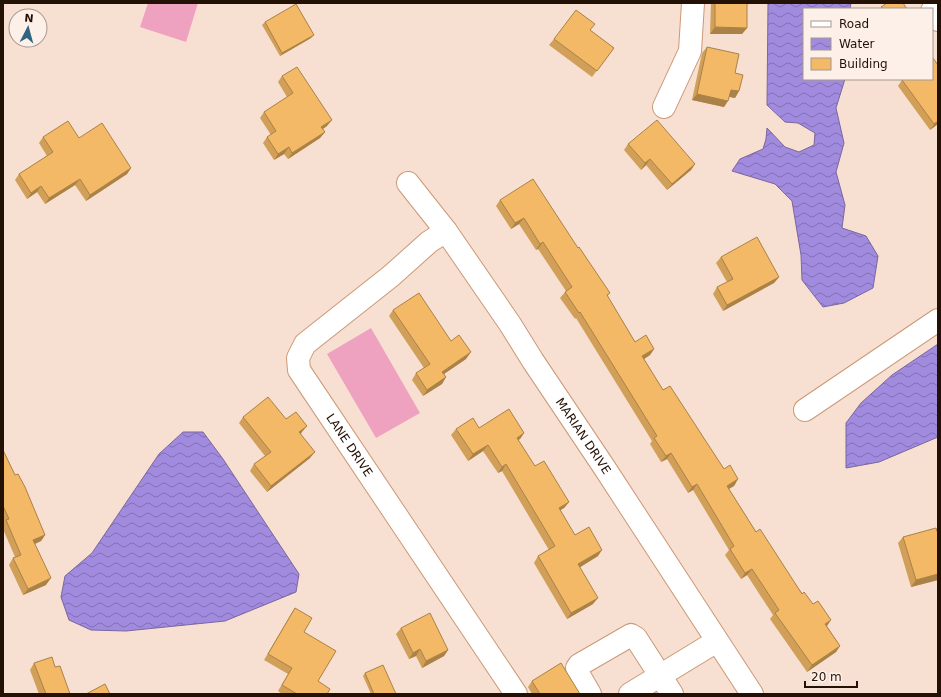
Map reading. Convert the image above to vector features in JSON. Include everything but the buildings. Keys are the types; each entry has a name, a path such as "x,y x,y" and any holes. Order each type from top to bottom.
{"street":[{"path":"664,107 690,51 693,3"},
{"name":"MARIAN DRIVE","path":"408,183 446,231 510,324 532,361 604,467 752,694"},
{"name":"LANE DRIVE","path":"446,231 429,242 391,276 306,344 298,358 299,370 516,694"},
{"path":"805,410 938,320"},
{"path":"590,694 579,675 577,668 631,635 636,638 672,694"},
{"path":"630,694 717,641"}],"shaded area":[{"path":"148,3 198,3 186,42 140,27"},
{"path":"371,328 420,413 376,438 327,354"}],"water":[{"path":"768,3 851,3 850,8 803,8 803,80 845,80 836,108 844,143 836,172 845,205 842,228 866,236 878,256 873,288 844,303 823,307 802,280 801,255 792,201 775,184 732,171 740,159 763,149 767,128 785,147 799,152 814,145 815,133 798,123 785,122 767,105"},
{"path":"938,344 938,437 879,462 846,468 846,423 861,403 892,375"},
{"path":"183,432 203,432 223,459 299,574 296,592 225,621 126,631 91,630 69,620 61,597 65,576 92,553 159,454"}]}
